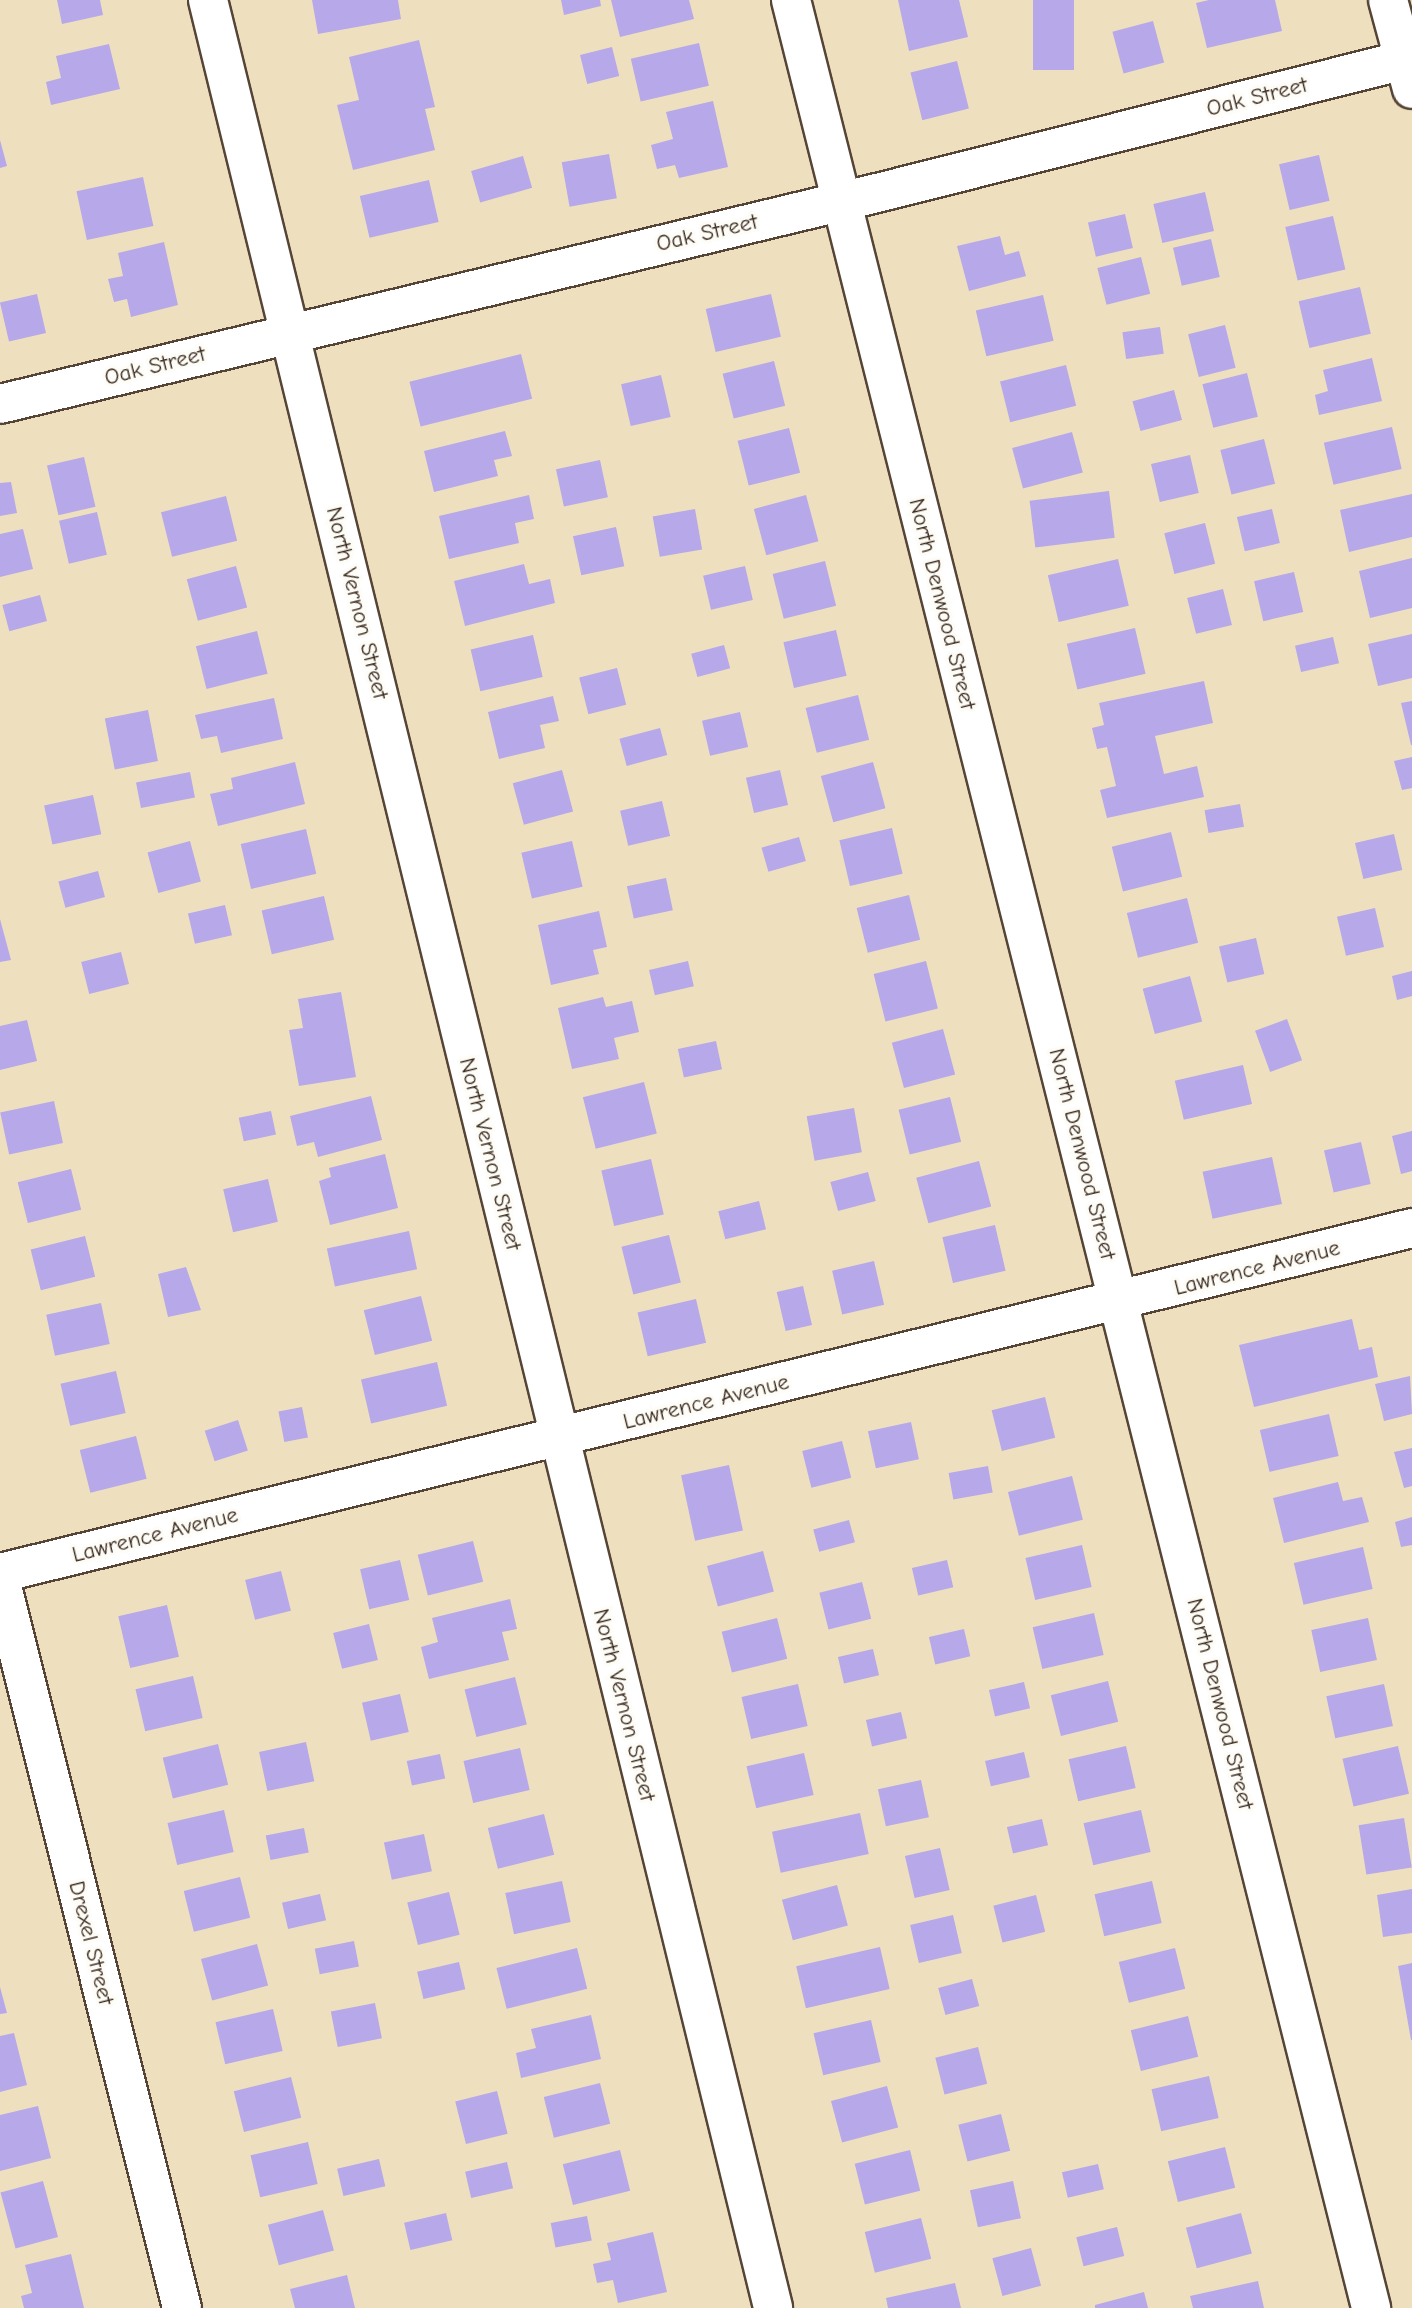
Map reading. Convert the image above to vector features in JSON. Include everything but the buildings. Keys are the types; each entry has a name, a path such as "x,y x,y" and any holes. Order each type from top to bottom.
{"street":[{"name":"North Vernon Street","path":"208,0 773,2308"},
{"name":"North Denwood Street","path":"791,0 1371,2308"},
{"path":"1388,0 1410,69"},
{"name":"Oak Street","path":"0,404 291,332 1410,69"},
{"name":"Lawrence Avenue","path":"0,1576 1120,1303 1412,1228"},
{"name":"Drexel Street","path":"0,1576 183,2308"}]}
